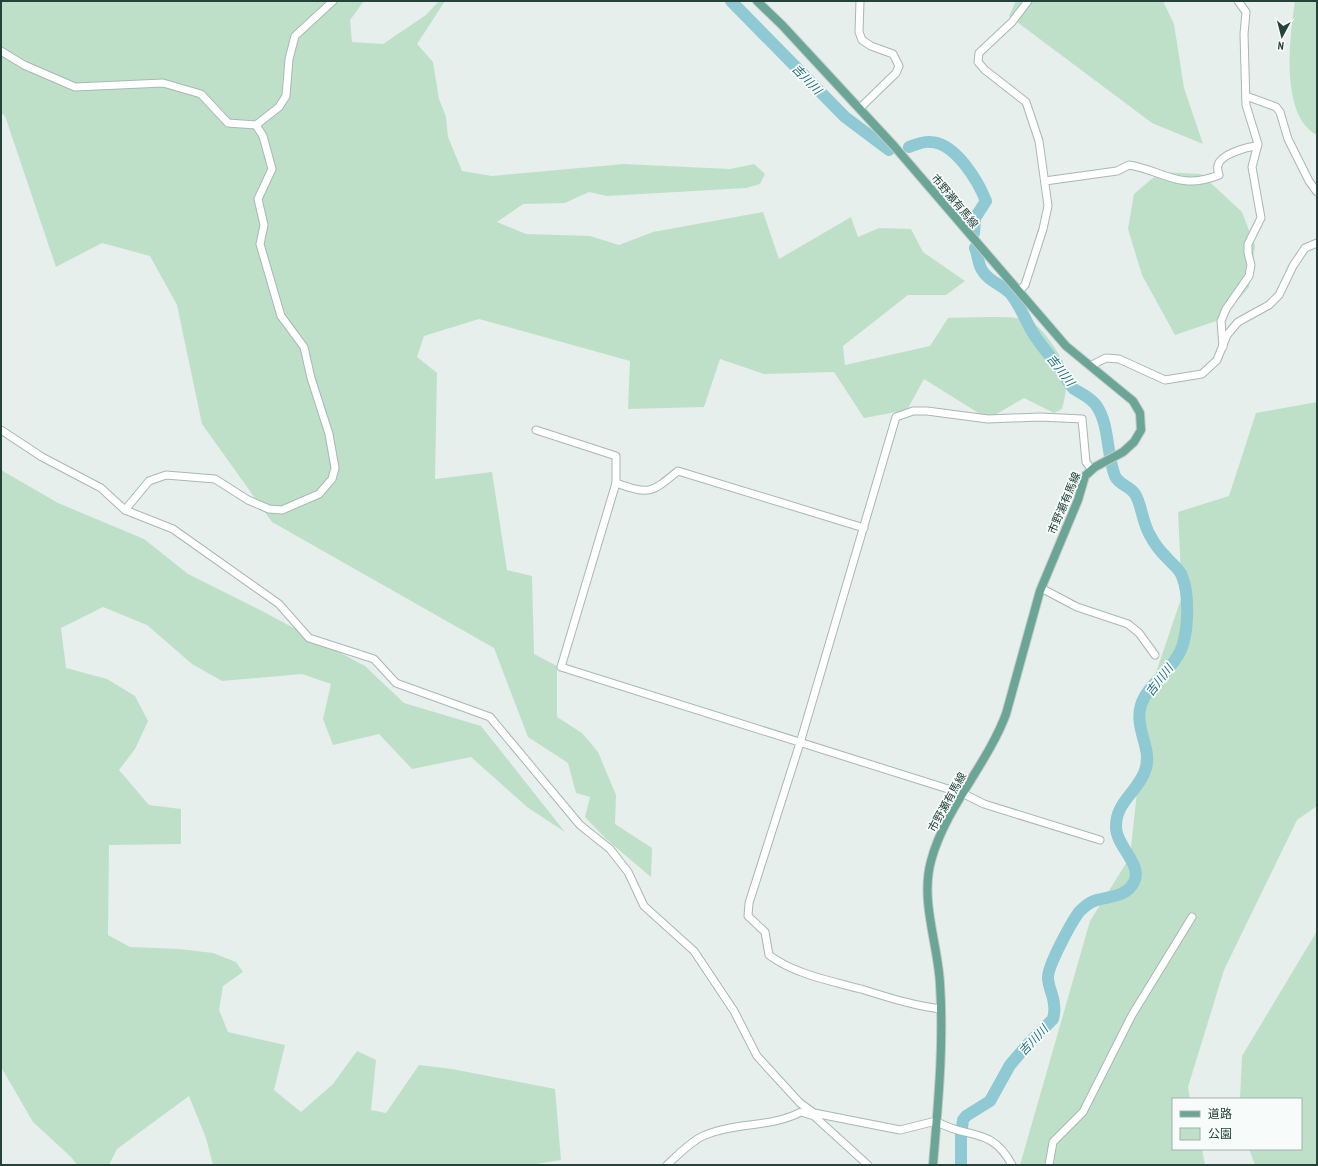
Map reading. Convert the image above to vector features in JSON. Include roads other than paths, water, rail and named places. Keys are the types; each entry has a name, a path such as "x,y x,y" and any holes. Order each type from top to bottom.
{"main road":[{"name":"市野瀬有馬線","path":"757,1 782,24 860,108 1066,346 1133,401 1140,413 1141,430 1134,442 1123,452 1094,468 1085,476 1078,500 1041,588 1024,642 1006,714 1000,731 937,843 930,863 928,885 938,958 942,1040 940,1123 933,1165"}],"street":[{"path":"1,51 24,65 75,87 163,82 201,94 228,123 256,125 279,107 286,96 289,59 295,36 333,1"},
{"path":"860,1 859,32 862,40 870,46 893,54 898,66 896,73 860,108"},
{"path":"1019,291 1024,285 1043,229 1048,206 1039,141 1026,102 985,70 978,62 980,53 1012,22 1028,1"},
{"path":"1223,346 1221,321 1226,309 1250,276 1251,265 1248,253 1248,244 1261,218 1252,167 1257,146 1246,105 1244,34 1246,12 1238,1"},
{"path":"1246,96 1276,107 1280,112 1288,139 1309,181 1317,192"},
{"path":"125,510 149,481 166,475 215,479 248,500 269,509 282,510 319,494 332,479 335,468 329,434 311,378 304,347 281,316 260,244 264,225 258,199 272,169 263,136 256,125"},
{"path":"1045,181 1117,170 1129,165 1176,181 1190,182 1208,179 1219,175 1218,164 1221,160 1234,152 1257,146"},
{"path":"1090,366 1106,358 1119,359 1165,380 1202,374 1217,360 1227,335 1238,322 1269,305 1279,295 1293,266 1305,248 1317,243"},
{"path":"941,1010 908,1003 818,977 776,960 769,955 765,932 748,916 749,903 800,743 896,417 913,411 927,411 988,418 1040,417 1082,419 1086,462 1094,468"},
{"path":"1,430 42,457 101,488 125,510 173,529 279,604 308,638 374,659 396,683 490,717 580,825 610,849 628,872 644,906 694,951 734,1011 757,1056 800,1103 868,1165"},
{"path":"536,430 616,456 616,483 561,667 964,794 984,804 1100,840"},
{"path":"616,483 636,490 649,491 655,489 678,471 864,528"},
{"path":"1041,588 1077,607 1128,624 1139,633 1155,655"},
{"path":"1049,1165 1053,1142 1082,1112 1132,1015 1192,917"},
{"path":"667,1165 699,1139 711,1133 728,1128 781,1121 801,1112 900,1130 940,1123 971,1132 999,1145 1012,1165"}],"waterway":[{"name":"吉川川","path":"731,1 845,117 889,150"},
{"name":"吉川川","path":"909,147 925,142 939,144 948,148 957,155 964,164 977,183 986,201 975,218 974,233"},
{"name":"吉川川","path":"961,1165 961,1135 963,1120 966,1116 990,1101 1010,1065 1053,1019 1054,1007 1048,981 1049,972 1060,945 1075,918 1079,912 1090,903 1099,899 1122,894 1131,887 1134,882 1136,876 1135,869 1133,862 1117,835 1117,819 1123,803 1138,784 1146,768 1147,753 1141,730 1139,714 1141,705 1152,686 1177,657 1184,640 1187,618 1185,585 1181,573 1161,552 1148,532 1139,503 1133,491 1119,481 1115,476 1110,458 1104,421 1096,405 1089,398 1070,385 1061,370 1036,338 1017,302 1010,293 991,280 982,270 975,248"}]}
